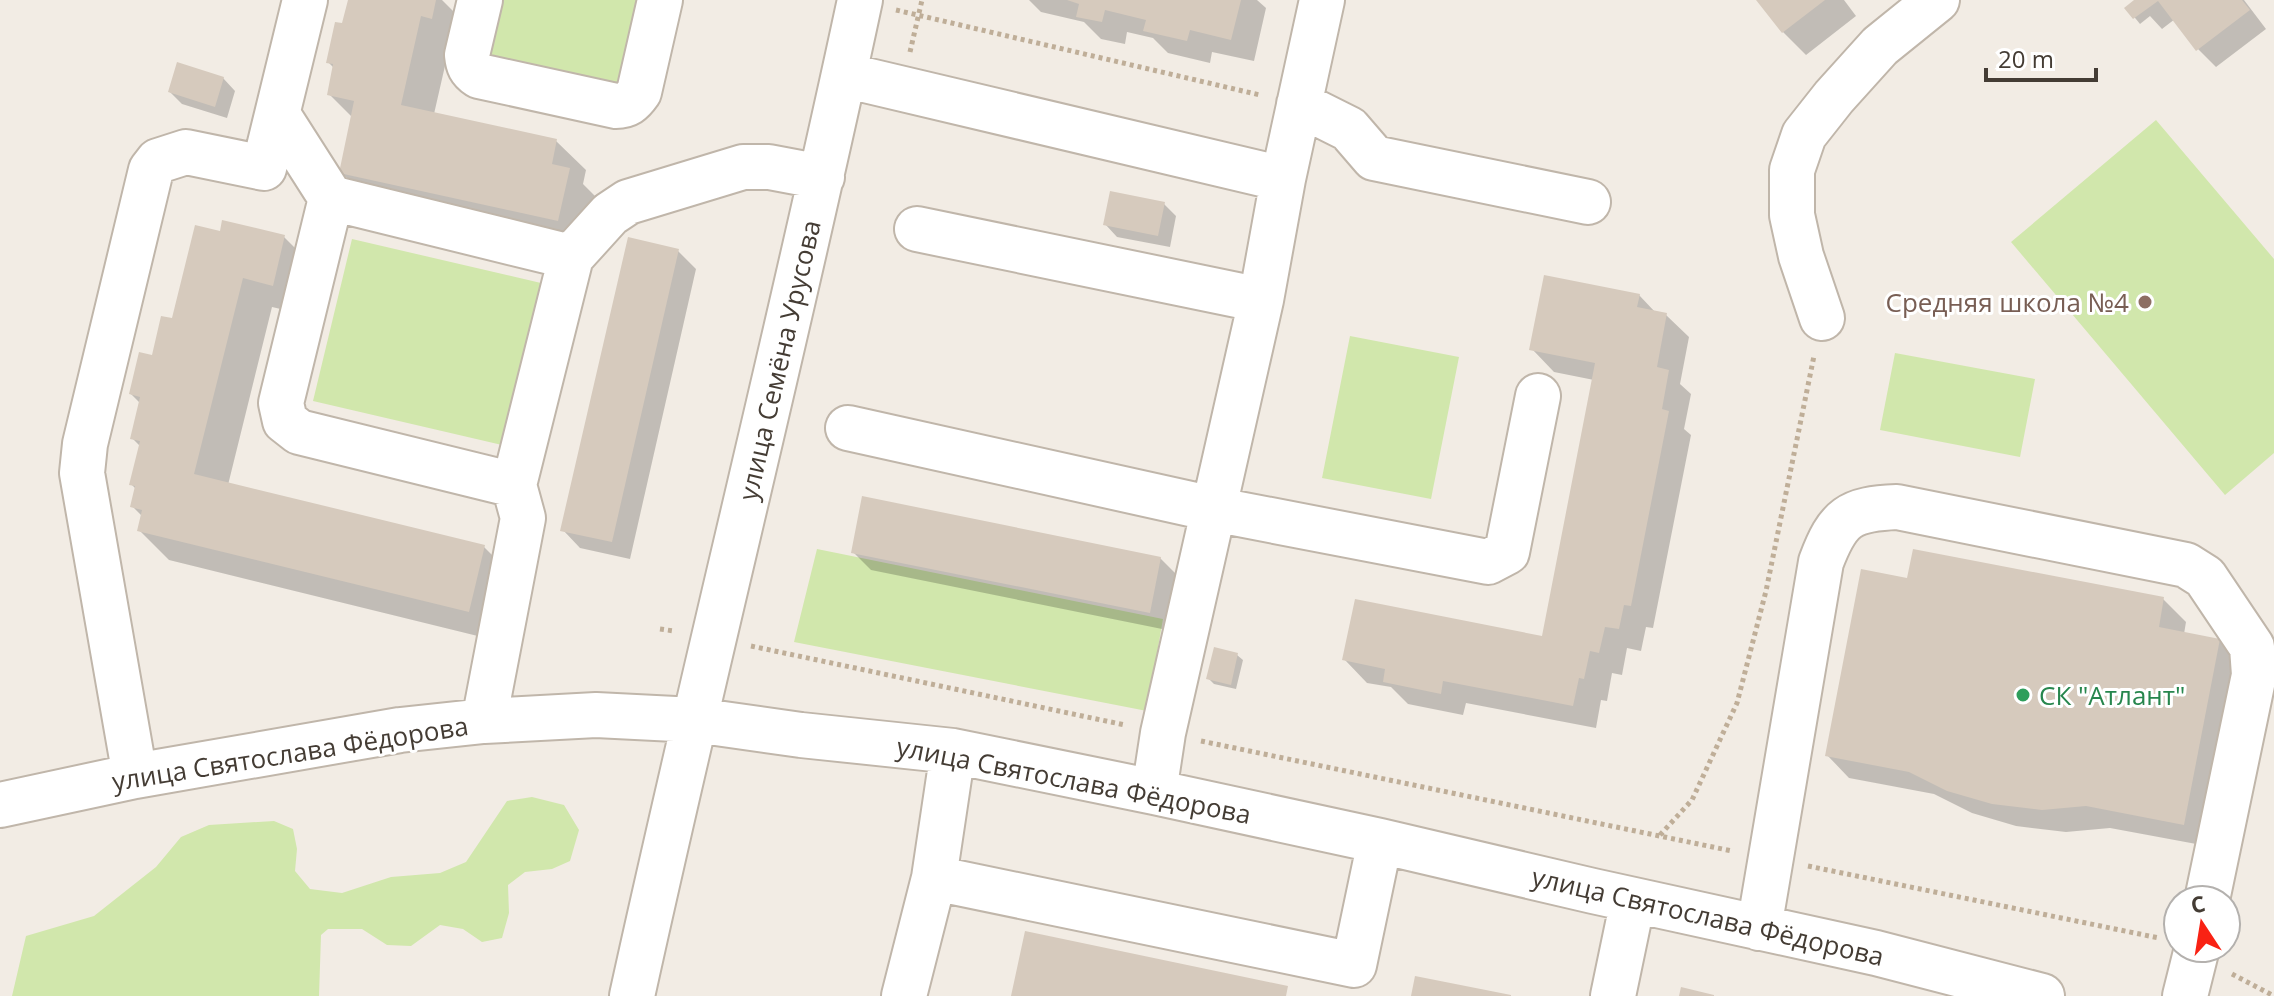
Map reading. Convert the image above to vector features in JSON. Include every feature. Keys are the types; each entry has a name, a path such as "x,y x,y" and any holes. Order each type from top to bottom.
{"street":[{"path":"264,168 305,0"},
{"path":"480,0 467,55 472,71 479,76 616,106 625,106 639,92 660,0"},
{"path":"1154,792 1163,733 1261,300 1283,179 1322,0"},
{"name":"улица Семёна Урусова","path":"632,996 860,1"},
{"path":"1822,318 1801,256 1792,215 1792,170 1804,135 1834,97 1921,5"},
{"path":"844,75 1283,179"},
{"path":"1299,104 1349,129 1374,158 1588,202"},
{"path":"278,115 325,189 281,403 285,421 299,432 514,485"},
{"path":"135,776 82,473 85,444 151,170 158,161 186,152 264,168 325,189 571,257"},
{"path":"484,721 523,518 514,485 571,257 610,214 628,202 743,167 769,167 822,177"},
{"path":"917,229 1261,300"},
{"path":"848,428 1213,509 1488,562 1507,552 1538,396"},
{"path":"1759,928 1821,562 1831,536 1844,520 1868,508 1897,507 2186,565 2205,577 2252,647 2254,675 2210,884"},
{"name":"улица Святослава Фёдорова","path":"0,805 135,776 400,730 484,721 596,715 695,720 953,751 1154,792 1876,953 2042,996"},
{"path":"904,996 934,878 953,751"},
{"path":"934,878 1350,980 1380,841"},
{"path":"1613,996 1633,900"},
{"path":"2181,964 2185,996"}],"path":[{"path":"901,88 922,0"},
{"path":"860,1 1299,104"},
{"path":"1822,318 1766,591 1737,703 1692,800 1660,836 2162,940"}],"green space":[{"path":"492,0 648,0 628,86 487,62"},
{"path":"2156,120 2274,259 2274,453 2225,495 2011,242"},
{"path":"352,239 541,283 502,445 313,401"},
{"path":"1350,336 1459,357 1431,499 1322,478"},
{"path":"1895,353 2035,379 2020,457 1880,430"},
{"path":"817,549 1163,619 1147,711 794,642"},
{"path":"532,797 564,805 579,830 570,861 552,869 525,872 508,885 509,913 502,938 482,942 463,929 440,925 411,946 387,945 362,929 328,929 321,935 319,996 12,996 26,936 94,916 156,867 181,837 209,825 274,821 293,829 297,849 295,871 310,889 342,893 391,877 440,873 466,862 507,801"}],"building":[{"path":"348,0 436,0 432,19 421,16 401,105 557,139 552,164 570,168 558,221 339,173 354,101 327,95 333,64 326,63 335,22 342,23"},
{"path":"1067,0 1241,0 1231,40 1190,30 1187,41 1143,31 1146,20 1105,10 1102,22 1076,17 1079,4"},
{"path":"1756,0 1825,0 1782,33"},
{"path":"2134,0 2242,0 2250,10 2196,51 2158,1 2133,19 2124,8"},
{"path":"177,62 224,77 215,107 168,92"},
{"path":"1110,191 1165,202 1158,236 1103,225"},
{"path":"222,220 285,235 273,286 243,278 194,474 485,545 469,612 137,531 142,510 130,507 135,486 129,485 140,441 130,439 140,397 129,394 139,352 152,355 161,316 172,318 195,225 220,231"},
{"path":"628,237 679,249 612,542 560,531"},
{"path":"1544,275 1640,294 1637,307 1667,313 1657,367 1669,370 1662,409 1669,411 1631,606 1624,605 1619,629 1605,627 1599,653 1590,651 1584,679 1579,678 1573,706 1443,681 1441,694 1383,682 1385,669 1342,660 1355,599 1542,636 1595,363 1529,350"},
{"path":"862,496 1161,557 1150,613 851,553"},
{"name":"СК \"Атлант\"","path":"1913,549 2164,597 2159,627 2220,639 2184,825 2086,806 2042,810 1992,804 1947,791 1909,772 1825,756 1861,569 1907,578"},
{"path":"1214,647 1238,653 1231,685 1206,679"},
{"path":"1025,931 1288,986 1286,996 1011,996"},
{"path":"1415,976 1511,995 1511,996 1411,996"},
{"path":"1681,987 1714,995 1714,996 1679,996"}],"place":[{"name":"Средняя школа №4","path":"2145,302"},
{"name":"СК \"Атлант\"","path":"2023,695"}]}
